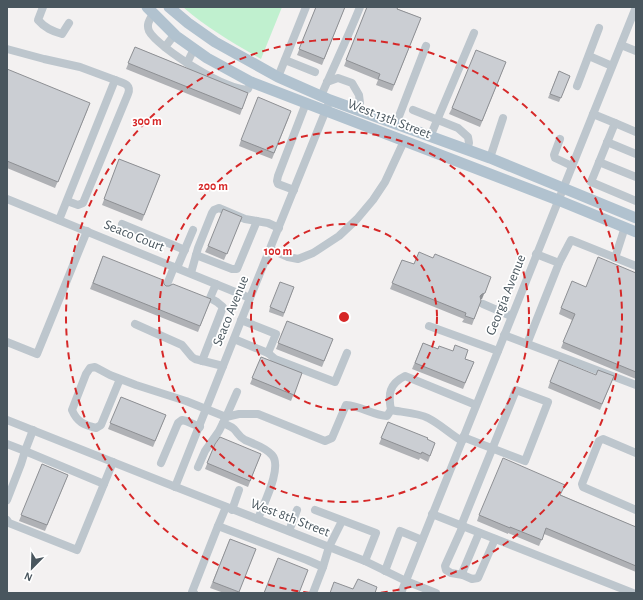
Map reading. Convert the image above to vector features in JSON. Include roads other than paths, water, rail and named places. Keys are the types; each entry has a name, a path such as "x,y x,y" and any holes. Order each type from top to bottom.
{"main road":[{"name":"West 13th Street","path":"169,7 188,23 215,42 278,77 357,110 490,158 636,218"},
{"name":"West 13th Street","path":"150,11 194,49 207,58 251,82 558,200 636,232"}],"street":[{"path":"43,7 38,20 48,29 62,34 69,23"},
{"path":"278,77 306,7"},
{"name":"Seaco Avenue","path":"175,487 326,111 327,82 360,7"},
{"name":"Georgia Avenue","path":"401,593 636,7"},
{"path":"150,11 148,30 154,38 174,55 186,63 244,90 248,89 251,82"},
{"path":"577,86 599,28"},
{"path":"430,137 474,33"},
{"path":"165,47 175,34"},
{"path":"621,44 636,51"},
{"path":"396,124 426,46"},
{"path":"7,49 80,67 128,86 128,94 83,203 78,205 67,201"},
{"path":"186,63 194,49"},
{"path":"589,56 612,66"},
{"path":"201,70 207,58"},
{"path":"285,60 315,72"},
{"path":"224,82 230,71"},
{"path":"327,82 338,78 352,83 359,95 360,103 357,110"},
{"path":"59,220 115,80"},
{"path":"294,190 278,184 277,181 306,103"},
{"path":"413,110 458,128 468,137 469,143 467,150"},
{"path":"593,114 636,132"},
{"path":"490,158 503,118"},
{"path":"615,123 591,182 636,200"},
{"path":"560,139 554,155 555,158 572,166"},
{"path":"270,249 288,257 298,259 313,253 340,236 373,200 385,182 404,141"},
{"path":"607,142 636,154"},
{"path":"599,162 636,177"},
{"name":"Seaco Court","path":"8,202 87,231 250,298"},
{"path":"191,273 196,255 212,213 216,209 219,208 245,219 268,223 279,228"},
{"path":"196,255 232,270 237,269 257,221"},
{"path":"122,224 185,250"},
{"path":"615,258 625,227"},
{"path":"166,287 185,250 192,230"},
{"path":"7,342 37,354 87,231"},
{"path":"526,344 559,263 571,240 636,266"},
{"path":"536,254 559,263"},
{"path":"202,361 223,307 210,298 216,284"},
{"path":"483,304 511,316"},
{"path":"242,320 276,334 268,353"},
{"path":"134,324 182,345 195,359 223,366"},
{"path":"429,326 498,351"},
{"path":"504,335 636,386"},
{"path":"234,339 268,353 275,359 335,382 347,353"},
{"path":"120,379 101,425 96,428 80,422 72,410 86,374 90,368 95,367 120,379 206,409 225,420 241,438 266,450 275,459 275,475 258,519"},
{"path":"225,420 239,414 258,414 325,441 332,438 346,405 387,416 390,410 389,400 391,389 398,380 405,376 476,405"},
{"path":"390,410 426,417 446,429 453,436 492,449 524,461 548,402 516,390 492,449 462,526 445,566 446,570 451,573 478,578 495,539"},
{"path":"198,467 205,451 225,420 237,392"},
{"name":"West 8th Street","path":"7,420 365,561 406,581 436,593"},
{"path":"161,463 178,423 182,420 200,427"},
{"path":"7,500 33,430"},
{"path":"636,453 603,439 599,441 582,484 583,488 636,510"},
{"path":"7,444 104,484"},
{"path":"7,520 9,523 77,550 113,462"},
{"path":"194,593 192,592 218,526 240,490"},
{"path":"289,531 298,510"},
{"path":"315,510 376,533 365,561"},
{"path":"432,514 634,593"},
{"path":"313,593 323,568 329,547 342,521"},
{"path":"218,526 307,560 323,568"},
{"path":"385,571 400,531 422,540"},
{"path":"463,575 462,572 479,533"}]}
